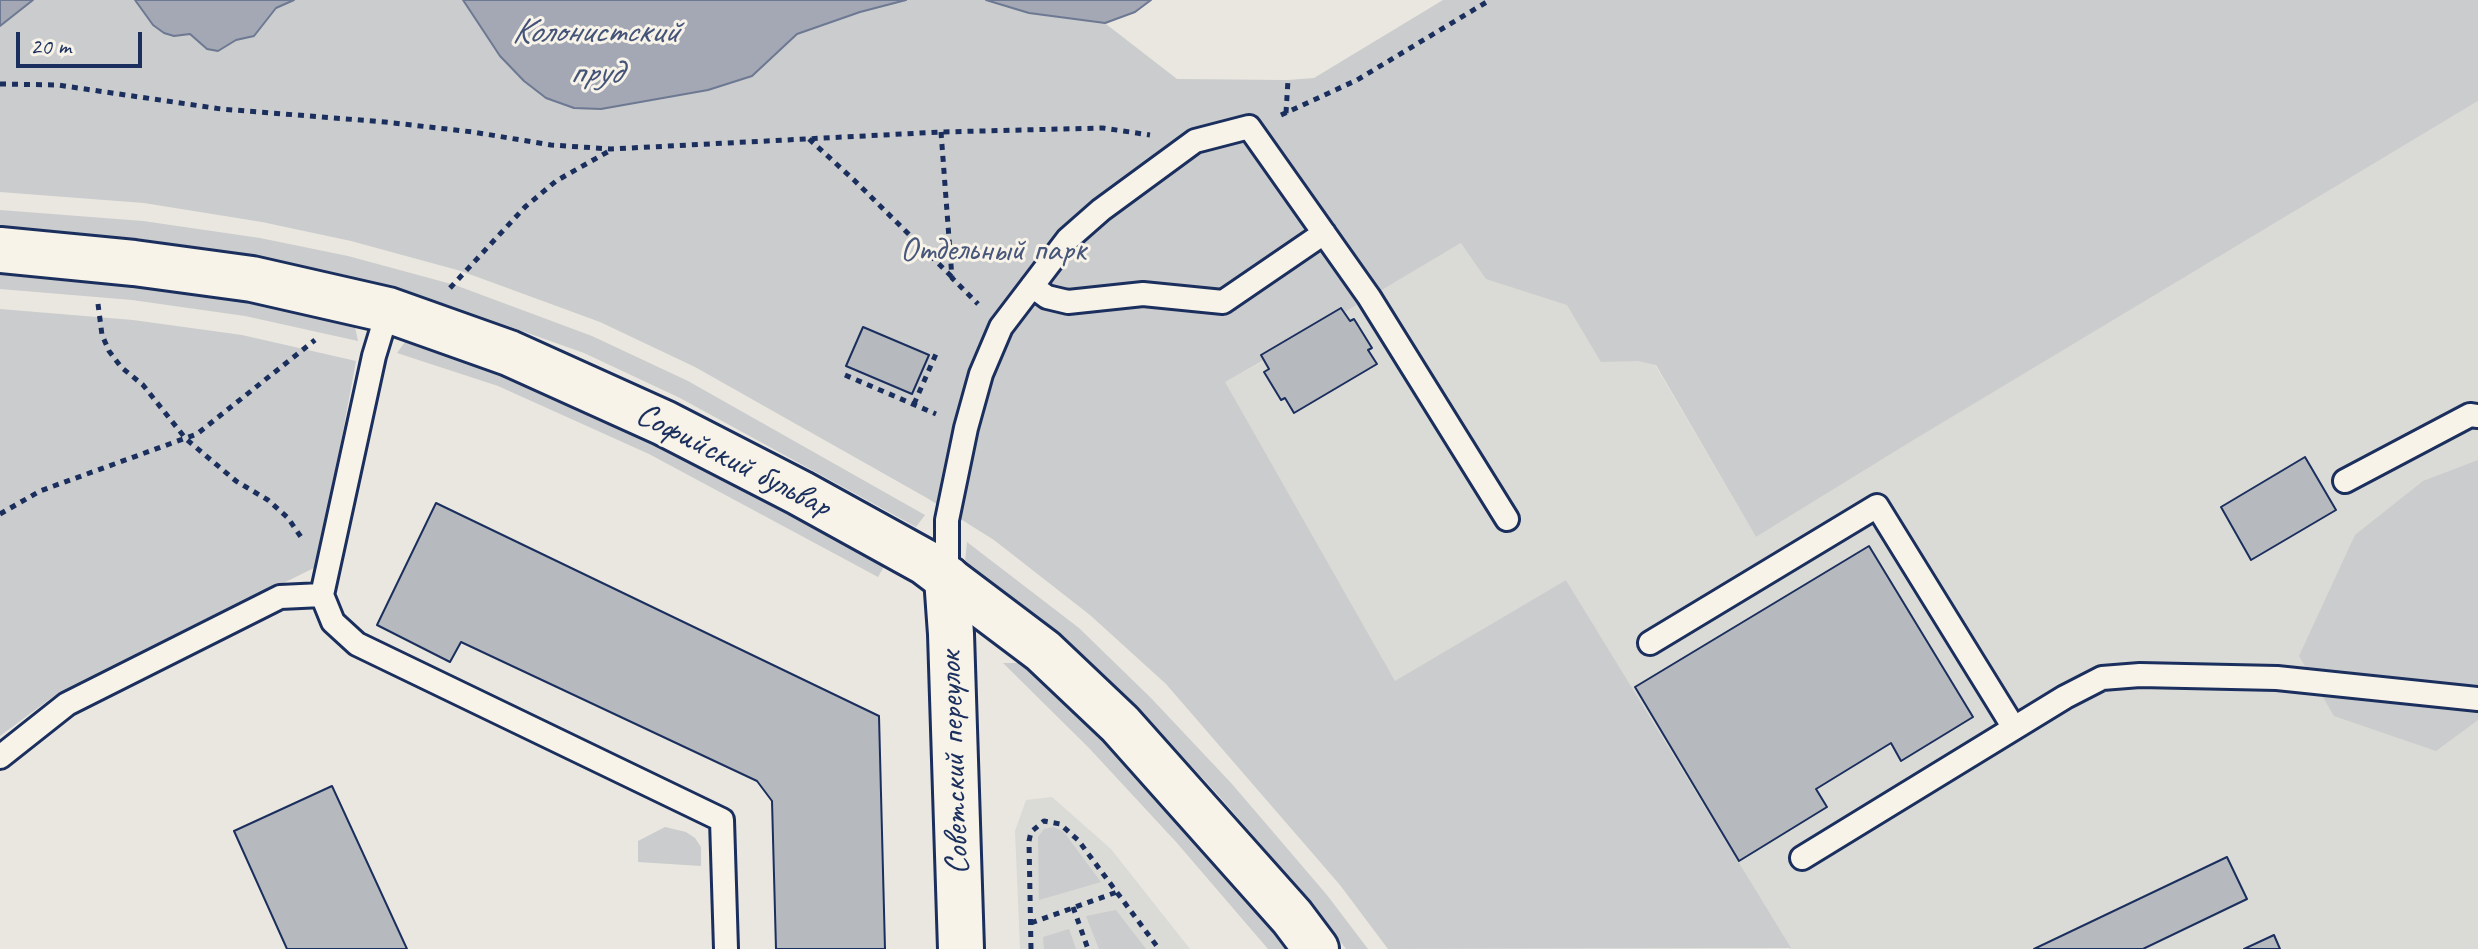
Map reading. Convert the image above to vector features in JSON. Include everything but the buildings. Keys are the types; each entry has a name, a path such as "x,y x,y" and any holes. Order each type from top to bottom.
{"street":[{"name":"Софийский бульвар","path":"0,250 134,263 252,279 388,310 509,353 664,423 800,493 925,562 1043,651 1120,724 1292,917 1316,949"},
{"name":"Советский переулок","path":"947,578 961,949"}],"lane":[{"path":"947,578 947,520 966,428 981,374 1001,327 1068,239 1090,219 1195,141 1249,127 1369,297 1507,519"},
{"path":"1032,286 1047,297 1068,302 1143,294 1223,302 1324,233"},
{"path":"388,310 374,356 322,595 333,622 357,644 722,820 726,949"},
{"path":"2345,481 2470,415 2478,416"},
{"path":"1650,643 1877,506 2014,728"},
{"path":"0,757 67,704 280,597 322,595"},
{"path":"1802,858 2014,728 2102,678 2140,675 2277,678 2478,699"}],"path":[{"path":"1249,127 1357,80 1490,0"},
{"path":"1286,113 1288,80"},
{"path":"0,84 58,85 221,109 385,122 551,145 611,149 941,132 1103,128 1195,141"},
{"path":"941,132 952,278"},
{"path":"809,139 1001,327"},
{"path":"458,277 535,198 556,181 611,149"},
{"path":"98,304 102,335 121,367 143,385 186,439 236,481 268,500 288,518 313,562 327,573"},
{"path":"0,514 40,491 197,434 315,340"},
{"path":"914,404 936,354"},
{"path":"845,375 966,428"},
{"path":"1031,949 1029,841 1031,832 1044,821 1067,828 1159,949"},
{"path":"1031,923 1117,892"},
{"path":"1073,907 1088,949"}],"shaded area":[{"path":"2478,101 2478,949 1790,949 1566,580 1395,682 1224,382 1264,361 1261,355 1341,308 1345,312 1552,189 1756,537"},
{"path":"1052,797 1111,849 1190,949 1020,949 1015,831 1026,800"}],"green space":[{"name":"Отдельный парк","path":"0,0 1151,0 1135,12 1106,24 1177,79 1288,80 1314,78 1443,0 2478,0 2478,101 1756,537 1656,365 1638,361 1601,362 1567,305 1486,279 1461,243 1345,312 1341,308 1261,355 1264,360 1225,382 1395,681 1566,580 1791,948 1388,949 1340,885 1166,684 1090,615 994,540 927,498 695,367 600,322 461,271 351,241 262,222 144,203 0,192"},
{"path":"0,210 143,221 260,238 348,256 455,285 592,336 688,381 925,515 916,527 680,398 584,353 449,305 345,275 257,256 141,239 0,228"},
{"path":"0,271 248,298 354,322 358,341 245,316 132,300 0,289"},
{"path":"0,309 133,320 242,335 356,361 318,566 54,696 0,736"},
{"path":"407,339 503,372 658,439 886,563 878,577 649,454 498,386 397,353"},
{"path":"2478,460 2478,720 2436,751 2334,716 2299,656 2355,535 2423,481"},
{"path":"967,542 1079,628 1151,698 1232,784 1327,895 1368,949 1346,949 1314,906 1138,708 1067,641 965,562"},
{"path":"1003,663 1029,666 1102,735 1290,949 1268,949 1177,843 1089,748"},
{"path":"665,827 686,832 695,838 701,847 701,866 638,862 638,841"},
{"path":"1053,827 1063,831 1101,882 1039,900 1038,837 1044,829"},
{"path":"1116,910 1146,949 1099,949 1086,916"},
{"path":"1069,929 1076,949 1044,949 1043,937"}],"water":[{"path":"0,0 33,0 0,26"},
{"path":"135,0 294,0 276,8 254,36 236,40 218,51 207,49 190,34 174,36 164,33 153,25"},
{"name":"Колонистский пруд","path":"463,0 906,0 797,34 752,76 708,90 601,109 574,108 546,98 524,81 500,56"},
{"path":"986,0 1151,0 1135,12 1105,23 1029,13"}]}
